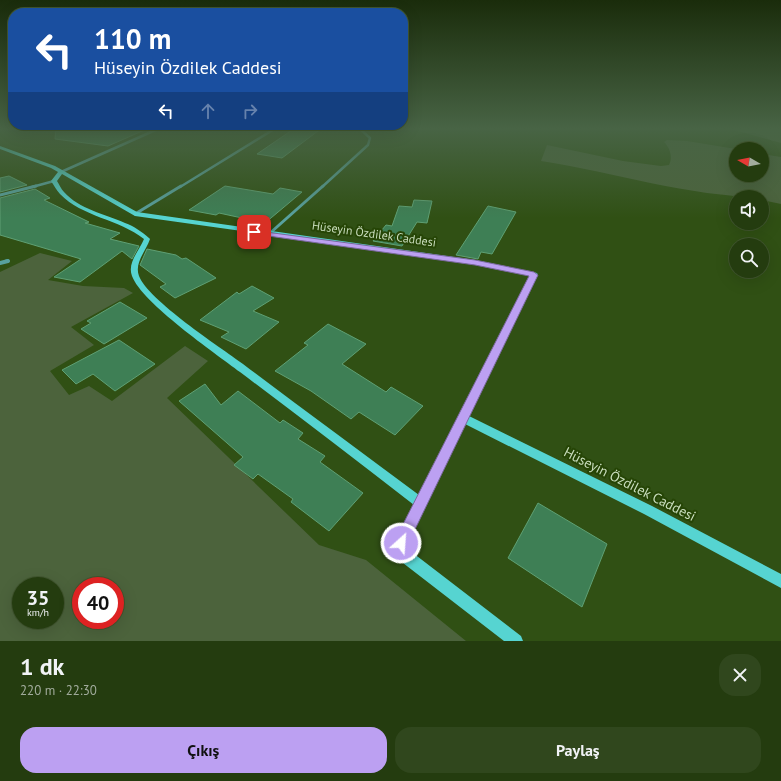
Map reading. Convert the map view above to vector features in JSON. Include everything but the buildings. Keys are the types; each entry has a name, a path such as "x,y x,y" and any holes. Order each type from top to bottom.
{"street":[{"name":"Hüseyin Özdilek Caddesi","path":"30,158 61,172 135,214 475,262 534,275 401,543 408,558 516,641"},
{"path":"0,195 54,181 61,172 93,158"},
{"path":"135,214 227,158"},
{"path":"269,234 354,158"},
{"path":"54,181 56,186 67,198 132,229 147,238 134,267 134,275 169,312 420,503"},
{"path":"0,263 8,260"},
{"name":"Hüseyin Özdilek Caddesi","path":"463,418 648,510 781,581"}],"green space":[{"path":"542,158 608,158 661,166 669,165 671,158 729,158 729,182 769,182 769,158 781,158 781,204 769,201 769,190 729,190 729,195 707,193 679,189 541,161"},
{"path":"40,253 72,261 48,280 83,286 124,288 133,293 71,327 94,345 50,371 69,395 89,386 112,401 185,346 208,361 167,398 319,545 366,560 466,641 0,641 0,272"}],"route":[{"path":"254,232 475,262 534,275 401,543"}]}
